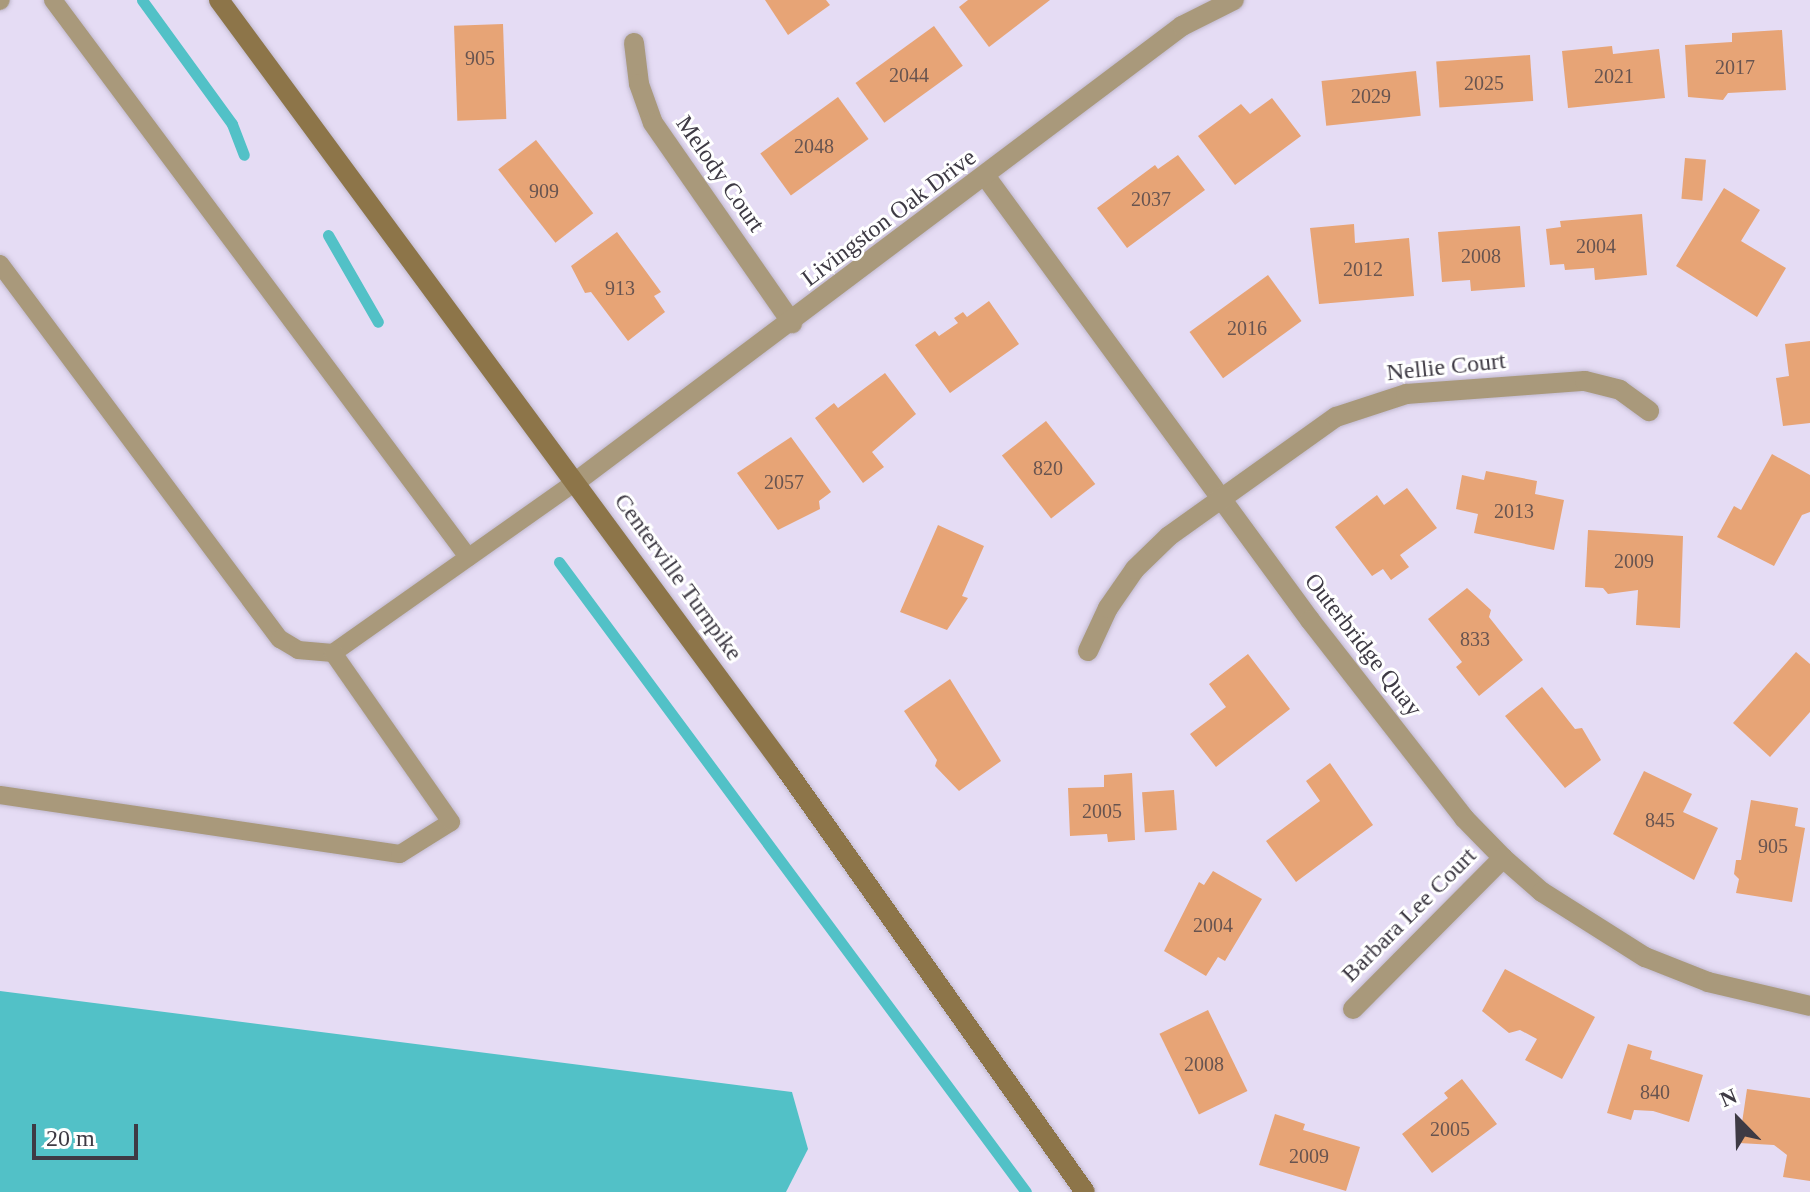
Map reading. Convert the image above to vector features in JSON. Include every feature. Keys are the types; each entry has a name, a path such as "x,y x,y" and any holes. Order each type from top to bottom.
{"main road":[{"name":"Centerville Turnpike","path":"219,0 577,481 1085,1192"}],"street":[{"name":"Livingston Oak Drive","path":"577,481 792,323 1182,26 1234,0"},
{"name":"Melody Court","path":"634,43 639,84 653,123 792,323"},
{"name":"Outerbridge Quay","path":"986,177 1220,498 1464,818 1503,858 1564,908 1645,957 1708,982 1810,1006"},
{"name":"Nellie Court","path":"1088,651 1108,608 1135,569 1169,536 1336,417 1406,394 1585,381 1620,390 1649,411"},
{"name":"Barbara Lee Court","path":"1353,1009 1503,858"}],"lane":[{"path":"53,0 468,557"},
{"path":"0,264 280,639 298,650 333,653 577,481"},
{"path":"0,795 400,854 451,822 333,653"}],"shaded area":[{"path":"0,991 792,1092 808,1149 786,1192 0,1192"}],"building":[{"path":"765,0 826,0 830,5 788,35"},
{"path":"968,0 1050,0 989,47 959,7"},
{"path":"503,24 506,119 457,121 454,26"},
{"path":"934,26 963,66 884,123 856,83"},
{"path":"1782,30 1786,90 1728,93 1723,100 1688,97 1685,45 1732,42 1732,33"},
{"path":"1612,46 1613,54 1659,49 1665,98 1568,108 1562,51"},
{"path":"1530,55 1533,101 1439,107 1436,62"},
{"path":"1416,71 1421,116 1326,126 1322,81"},
{"path":"838,97 869,139 791,195 760,153"},
{"path":"1272,98 1301,136 1235,185 1198,136 1241,104 1250,114"},
{"path":"536,140 593,213 555,243 498,170"},
{"path":"1178,155 1205,190 1127,248 1097,208 1155,165 1158,169"},
{"path":"1685,158 1706,160 1702,201 1681,199"},
{"path":"1724,188 1760,210 1741,241 1786,268 1757,317 1676,266"},
{"path":"1642,214 1647,275 1595,280 1594,268 1565,270 1564,264 1550,265 1546,229 1561,227 1560,221"},
{"path":"1354,224 1355,243 1409,238 1414,296 1319,304 1310,228"},
{"path":"1520,226 1525,287 1471,291 1470,280 1442,282 1438,232"},
{"path":"617,232 661,292 654,296 665,312 628,341 591,292 585,293 571,266"},
{"path":"1268,275 1302,321 1223,378 1190,332"},
{"path":"989,301 1019,344 950,393 915,345 935,331 939,336 958,323 954,318 963,312 967,317"},
{"path":"1810,341 1810,423 1783,426 1776,378 1789,376 1785,344"},
{"path":"885,373 916,414 872,452 884,467 863,483 815,418 834,403 838,408"},
{"path":"1046,421 1095,484 1051,519 1002,455"},
{"path":"791,437 831,492 819,501 820,509 778,530 737,473"},
{"path":"1772,454 1810,475 1810,512 1802,515 1774,566 1717,537 1734,506 1741,510"},
{"path":"1486,471 1537,481 1535,494 1564,500 1554,550 1474,533 1478,514 1456,509 1462,475 1484,480"},
{"path":"1407,488 1437,528 1400,555 1409,567 1391,580 1383,569 1372,576 1335,527 1377,495 1384,505"},
{"path":"938,525 984,546 962,596 968,598 947,630 900,612"},
{"path":"1588,530 1683,536 1680,628 1636,625 1638,590 1608,594 1603,588 1585,587"},
{"path":"1467,588 1491,610 1489,617 1523,660 1479,696 1456,667 1462,662 1428,619"},
{"path":"1796,652 1810,664 1810,712 1770,757 1733,723"},
{"path":"1248,654 1290,709 1216,767 1190,734 1226,707 1209,684"},
{"path":"950,679 1001,761 959,791 935,766 937,760 904,711"},
{"path":"1542,687 1575,729 1582,728 1601,760 1565,788 1505,716"},
{"path":"1330,763 1373,825 1296,882 1266,841 1320,801 1306,781"},
{"path":"1644,771 1692,794 1683,812 1718,828 1694,880 1613,834"},
{"path":"1132,773 1135,840 1108,842 1107,834 1070,836 1068,788 1104,787 1104,775"},
{"path":"1174,790 1177,830 1145,832 1142,792"},
{"path":"1751,800 1798,808 1795,826 1805,828 1792,902 1736,893 1739,879 1734,874 1736,860 1741,860"},
{"path":"1213,871 1262,899 1225,961 1218,957 1206,976 1164,951 1199,882 1204,885"},
{"path":"1505,969 1595,1017 1562,1079 1525,1060 1537,1039 1520,1030 1509,1033 1482,1011"},
{"path":"1208,1010 1247,1091 1199,1115 1159,1034"},
{"path":"1628,1044 1652,1051 1650,1059 1703,1075 1689,1122 1653,1111 1634,1110 1631,1120 1607,1113"},
{"path":"1462,1079 1497,1124 1432,1173 1402,1134 1448,1098 1444,1093"},
{"path":"1747,1089 1810,1098 1810,1181 1783,1177 1787,1155 1774,1145 1739,1143"},
{"path":"1275,1114 1305,1124 1303,1130 1360,1147 1346,1191 1259,1165"}],"waterway":[{"path":"142,0 232,124 244,155"},
{"path":"328,235 378,322"},
{"path":"559,562 1026,1192"}]}
